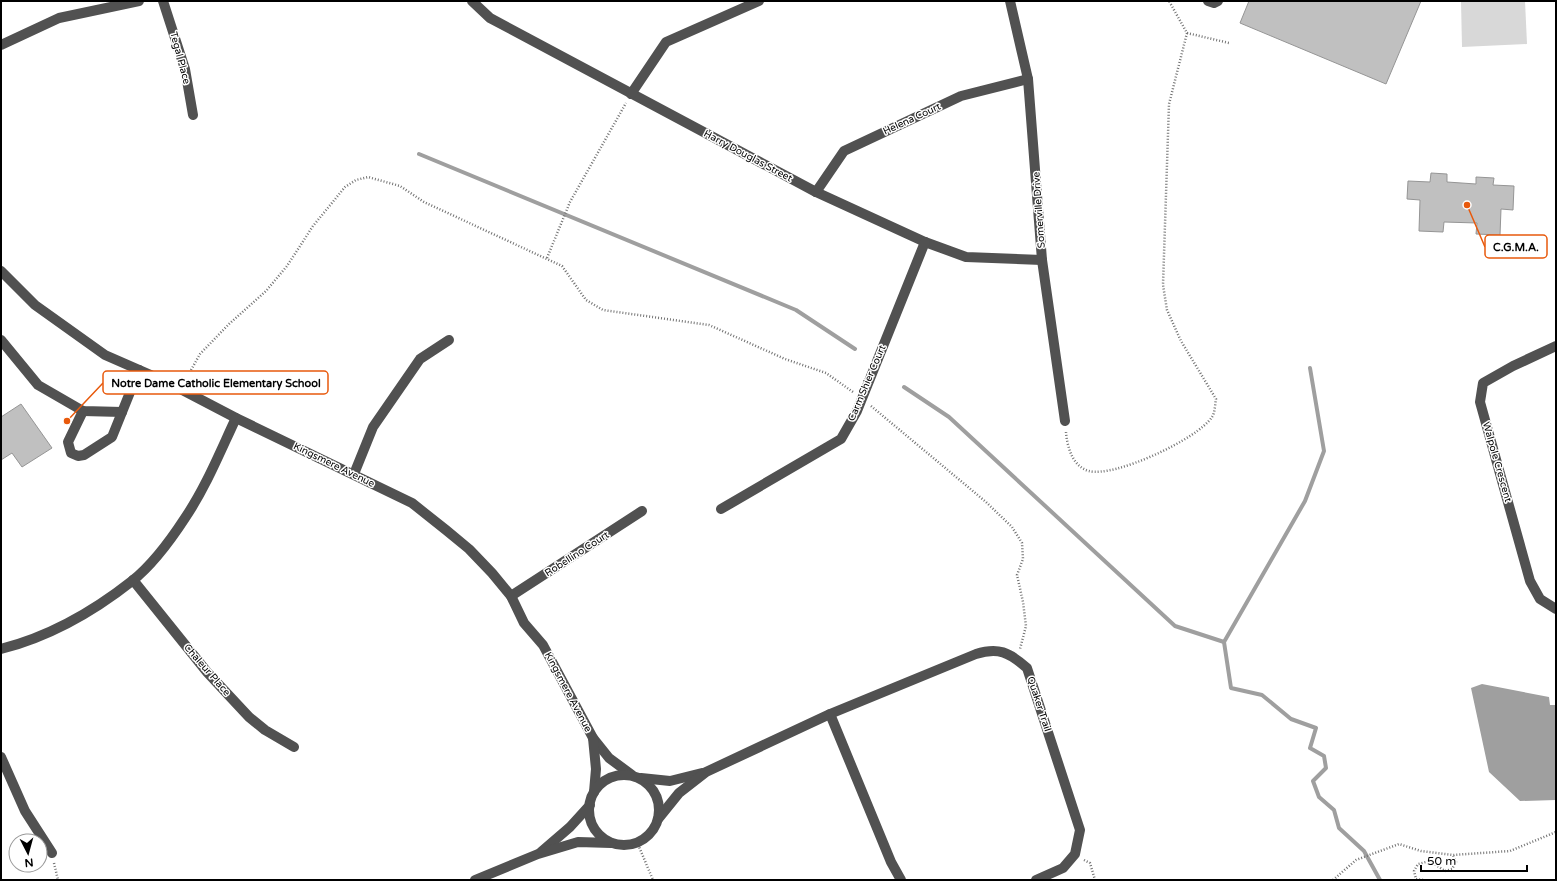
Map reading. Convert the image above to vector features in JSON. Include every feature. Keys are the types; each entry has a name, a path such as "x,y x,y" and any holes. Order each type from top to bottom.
{"street":[{"path":"1,45 59,18 139,1"},
{"name":"Tegal Place","path":"163,1 185,69 193,115"},
{"name":"Harry Douglas Street","path":"472,1 490,18 816,192 925,242 966,257 1042,260"},
{"path":"632,94 666,42 759,1"},
{"name":"Somerville Drive","path":"1010,1 1028,79 1042,260 1065,420"},
{"path":"1208,1 1214,3 1218,1"},
{"name":"Helena Court","path":"816,192 844,151 961,96 1028,79"},
{"name":"Carm Shier Court","path":"721,509 841,439 862,398 925,242"},
{"name":"Kingsmere Avenue","path":"1,271 35,305 105,355 139,370 412,503 469,549 511,596 524,623 543,645 593,738 609,758 636,777"},
{"path":"1,340 38,385 83,411 122,412"},
{"path":"354,474 373,427 420,359 449,340"},
{"name":"Walpole Crescent","path":"1556,346 1513,366 1483,383 1480,402 1530,581 1540,600 1556,609"},
{"path":"83,411 68,442 71,453 78,456 84,455 112,436 139,370"},
{"path":"1,649 40,637 87,612 133,580 156,555 185,518 209,476 236,418"},
{"name":"Robellino Court","path":"511,596 642,511"},
{"name":"Chaleur Place","path":"133,580 207,672 249,717 265,730 294,747"},
{"name":"Quaker Trail","path":"636,777 670,781 706,772 830,714 987,650 996,650 1017,659 1027,668 1080,830 1075,854"},
{"path":"830,714 901,880"},
{"name":"Kingsmere Avenue","path":"593,738 596,769 594,792"},
{"path":"1,757 25,811 52,853"},
{"name":"Quaker Trail","path":"658,819 679,792 706,772"},
{"path":"475,880 538,854 578,842 626,845 638,842 650,834 658,819 660,806 657,797 650,786 636,777 619,775 608,778 594,792 589,813 593,826 601,836 613,843"},
{"path":"538,854 570,828 590,805"},
{"path":"1036,880 1063,868 1075,854"}],"path":[{"path":"1065,420 1067,445 1078,466 1090,472 1112,470 1137,463 1190,437 1212,417 1216,399 1178,335 1166,310 1163,285 1169,104 1187,33 1169,1"},
{"path":"1187,33 1229,43"},
{"path":"547,258 556,232 570,202 632,94"},
{"path":"191,370 200,354 270,286 287,266 313,226 345,187 356,180 368,176 400,186 424,202 562,266 586,300 603,310 709,325 785,359 826,373 862,398 986,502 1012,527 1022,542 1023,559 1017,575 1026,626 1017,659"},
{"path":"1333,880 1357,860 1400,844 1421,851 1453,855 1510,851 1556,832"},
{"path":"638,842 653,880"},
{"path":"52,853 58,880"},
{"path":"1075,854 1090,863 1095,880"},
{"path":"1423,880 1416,879 1414,870 1418,864 1430,862 1445,870 1452,869 1456,862 1453,855"}],"shaded area":[{"path":"1461,1 1525,1 1527,44 1462,47"},
{"path":"1482,684 1549,697 1550,705 1556,705 1556,800 1520,801 1489,772 1471,688"}],"building":[{"path":"1249,1 1421,1 1386,84 1240,23"},
{"path":"1431,173 1447,174 1447,182 1476,184 1476,177 1494,178 1493,185 1514,186 1513,210 1501,209 1500,235 1476,234 1477,223 1444,222 1443,232 1419,231 1420,200 1407,199 1408,181 1430,182"},
{"path":"21,404 52,448 22,467 12,453 1,460 1,417"}],"waterway":[{"path":"419,154 796,310 855,349"},
{"path":"1310,368 1324,451 1305,501 1224,642 1231,688 1262,695 1291,719 1316,728 1310,748 1324,756 1326,768 1313,781 1319,797 1334,810 1339,828 1364,851 1380,880"},
{"path":"904,387 949,417 1175,626 1224,642"}],"place":[{"name":"C.G.M.A.","path":"1467,205"},
{"name":"Notre Dame Catholic Elementary School","path":"67,421"}]}
